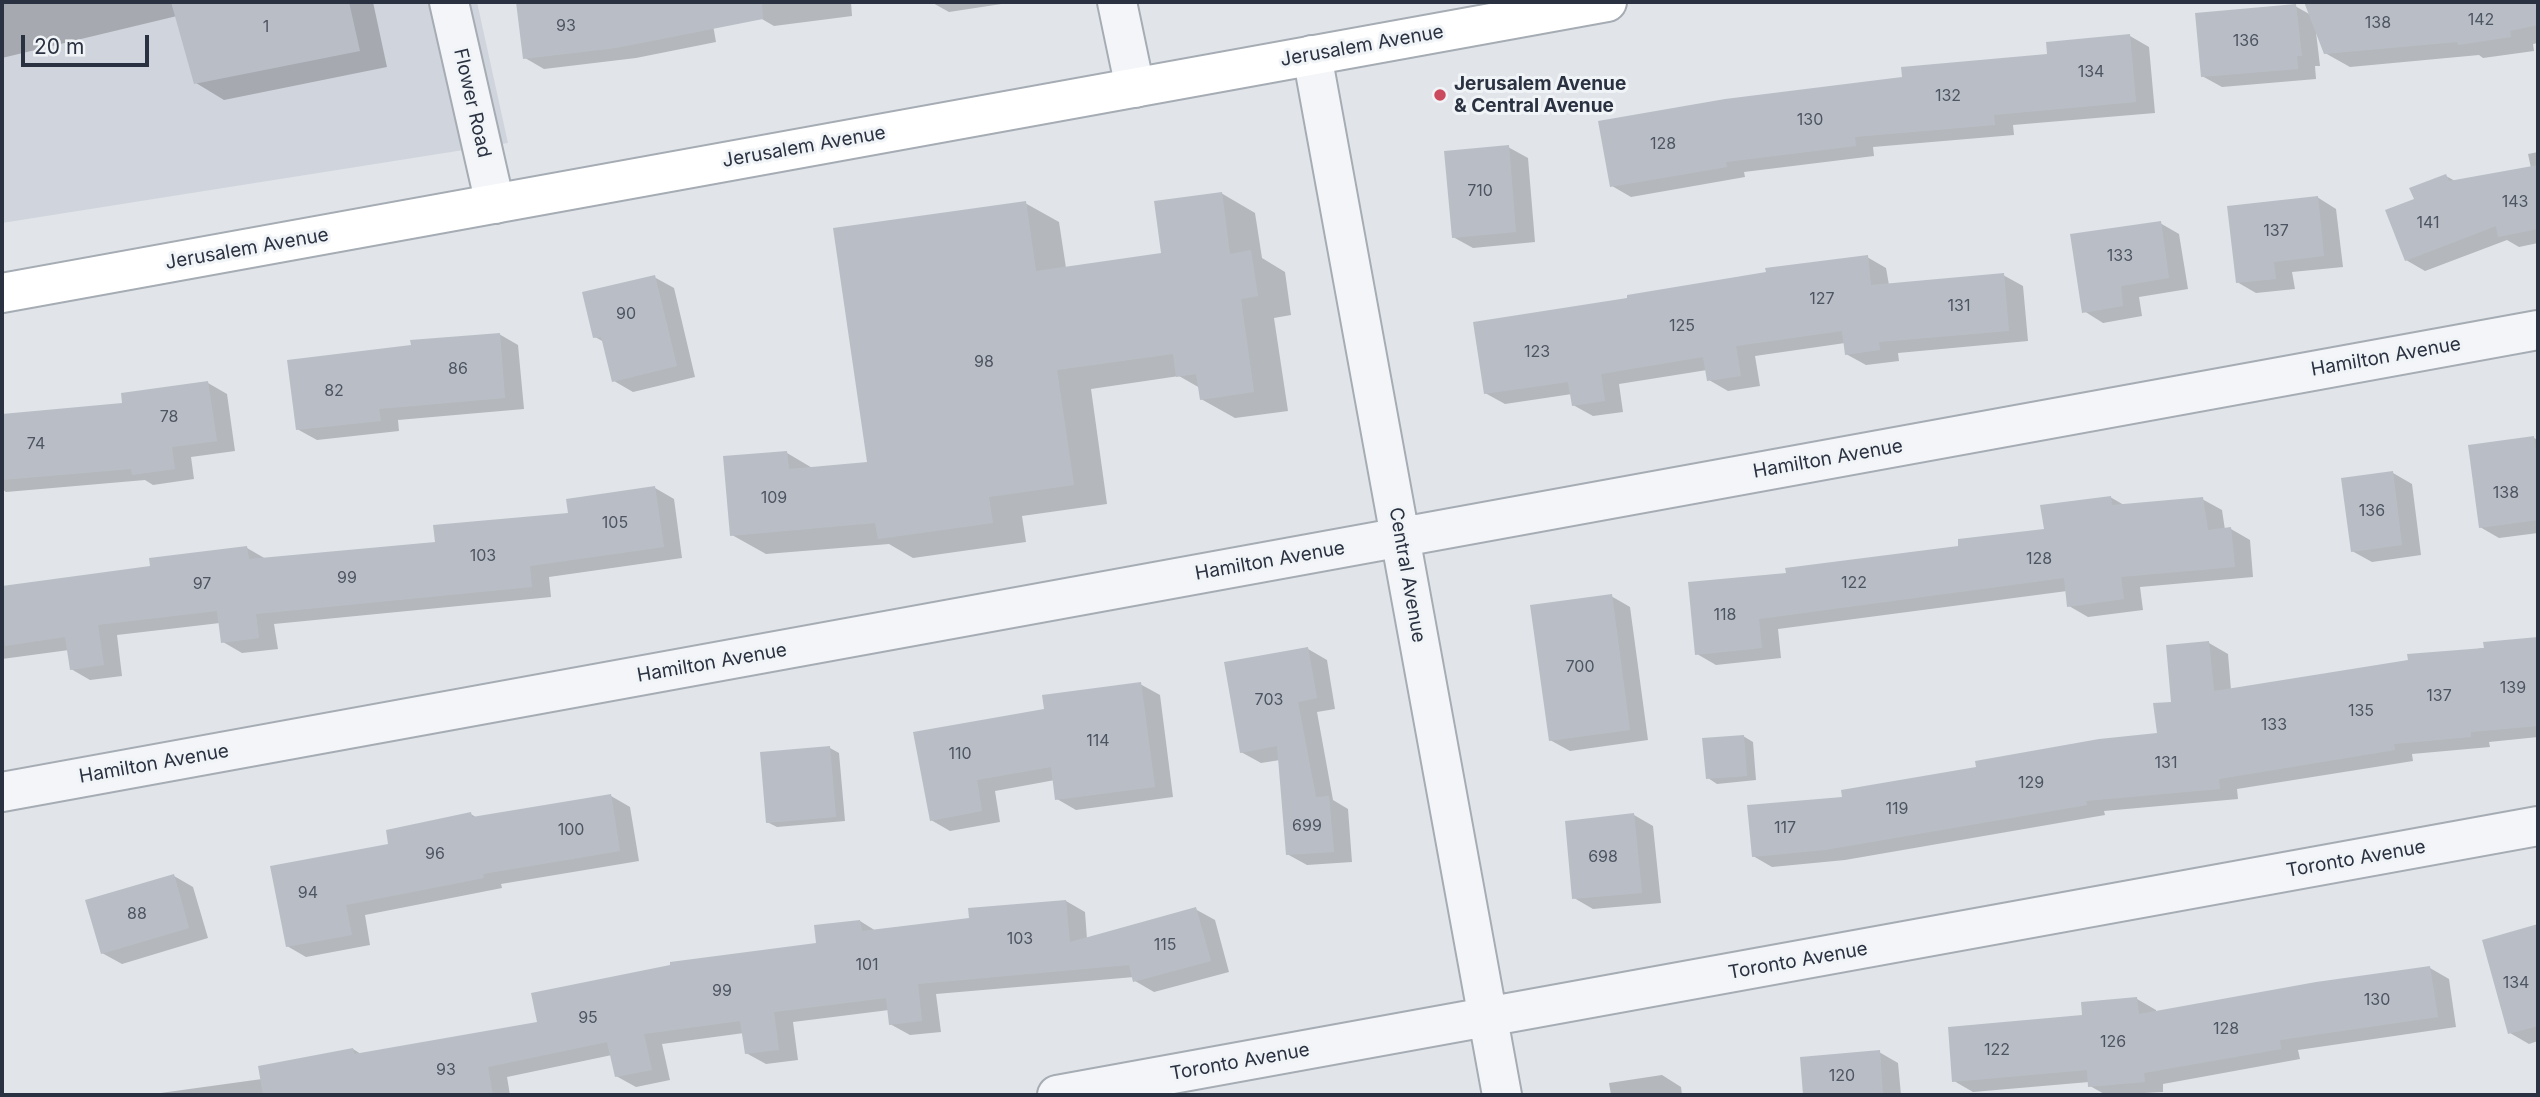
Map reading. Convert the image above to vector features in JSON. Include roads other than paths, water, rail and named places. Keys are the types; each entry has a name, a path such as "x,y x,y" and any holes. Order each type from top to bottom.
{"main road":[{"name":"Jerusalem Avenue","path":"2,293 1607,2"}],"street":[{"name":"Flower Road","path":"449,2 495,204"},
{"path":"1117,2 1135,88"},
{"name":"Central Avenue","path":"1312,55 1502,1095"},
{"name":"Hamilton Avenue","path":"2,792 2538,330"},
{"name":"Toronto Avenue","path":"1057,1095 2538,826"}],"place":[{"name":"Jerusalem Avenue & Central Avenue","path":"1440,95"}]}
